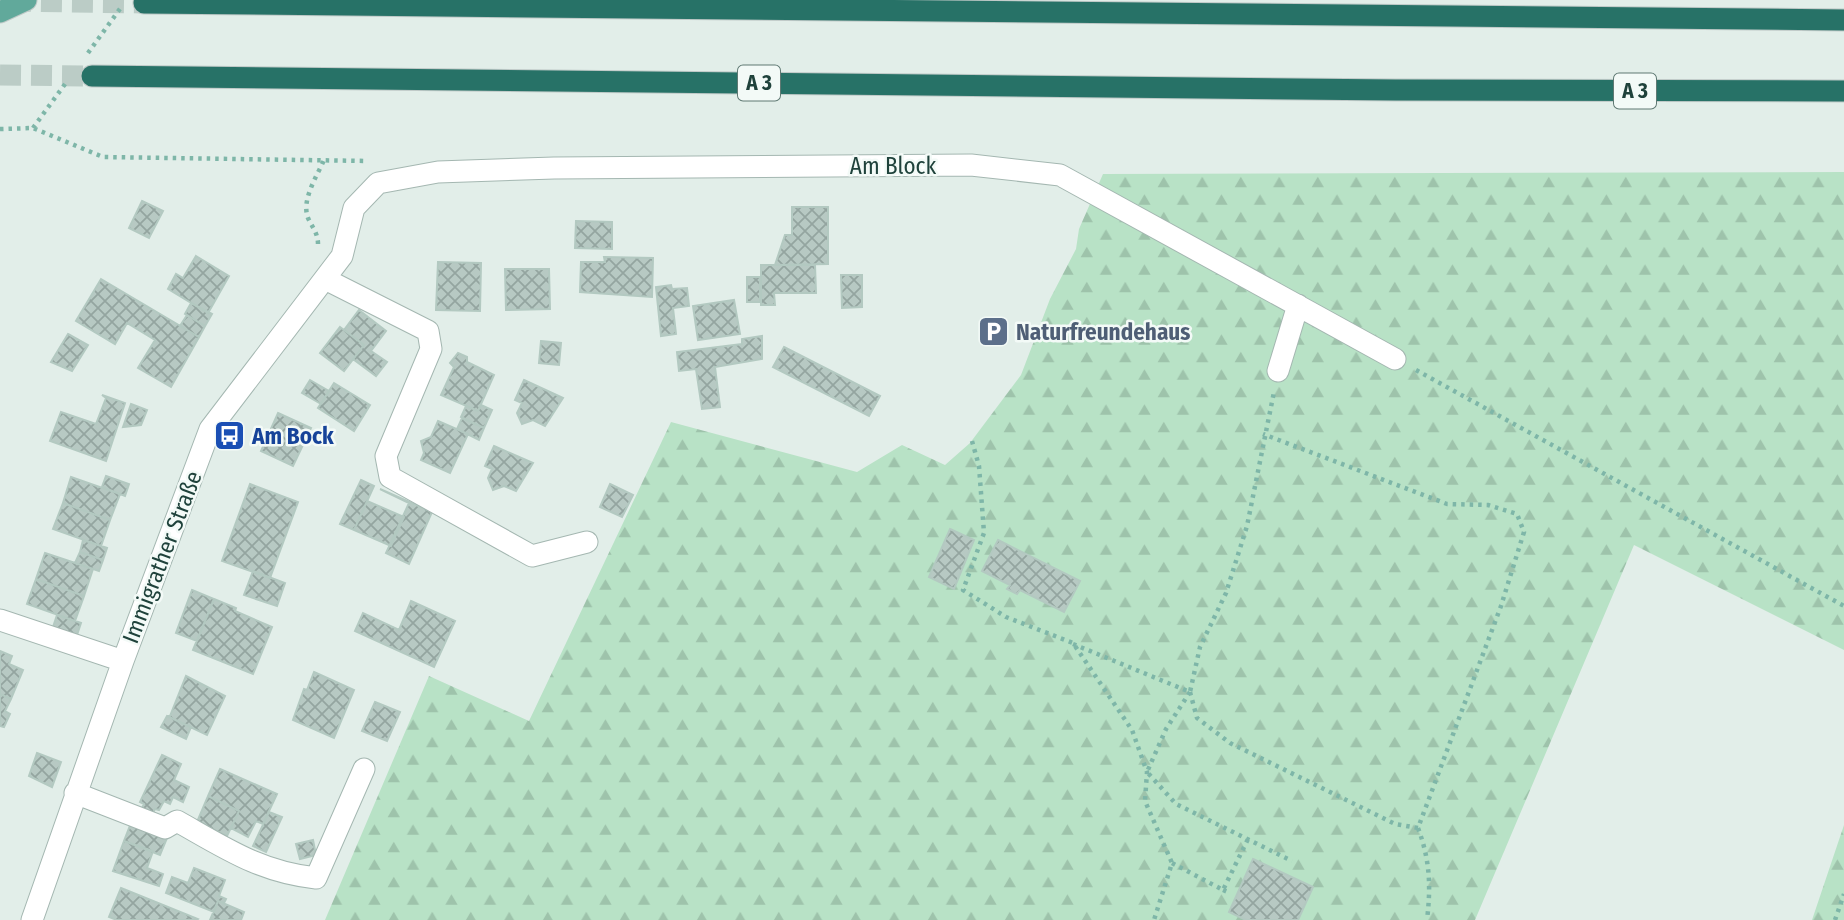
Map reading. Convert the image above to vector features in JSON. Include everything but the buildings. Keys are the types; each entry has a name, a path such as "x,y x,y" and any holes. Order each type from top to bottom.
{"highway":[{"path":"144,3 1844,20"},
{"name":"A 3","path":"92,76 1395,90 1844,91"}],"main road":[{"path":"0,12 26,0"}],"street":[{"name":"Am Block","path":"354,208 378,183 438,172 554,167 971,165 1059,175 1395,359"},
{"name":"Immigrather Straße","path":"32,920 75,793 210,429 342,256 354,208"},
{"path":"325,279 428,331 431,349 386,456 390,478 532,556 586,542"},
{"path":"1278,372 1298,305"},
{"name":"Immigrather Straße","path":"0,620 123,661"},
{"path":"75,793 164,828 177,821 248,861 283,874 316,878 364,769"}],"path":[{"path":"0,129 33,128 103,157 324,160 306,203 307,216 318,237 316,261 325,279"},
{"path":"1395,359 1844,606"},
{"path":"1230,893 1172,863 1145,801 1147,772 1166,729 1190,692 1200,647 1226,593 1247,526 1263,434 1278,372"},
{"path":"1263,434 1447,504 1488,505 1517,514 1521,523 1524,532 1501,606 1418,828 1427,853 1431,885 1427,920"},
{"path":"972,442 979,466 984,533 963,590 1006,617 1190,692"},
{"path":"1073,643 1132,730 1147,772 1176,804 1292,861"},
{"path":"1190,692 1197,719 1230,743 1395,824 1418,828"},
{"path":"1223,890 1248,839"},
{"path":"1161,920 1156,917 1165,877 1172,863"},
{"path":"1835,920 1844,894"}],"green space":[{"path":"1844,172 1844,650 1634,545 1475,920 325,920 429,676 529,721 671,422 857,472 902,445 945,465 970,443 1021,375 1050,299 1076,249 1079,229 1103,174"},
{"path":"1844,825 1844,920 1812,920"}],"tunnel":[{"path":"10,1 144,3"},
{"path":"0,75 92,76"}],"place":[{"name":"Naturfreundehaus","path":"993,332"},
{"name":"Am Bock","path":"229,436"}]}
